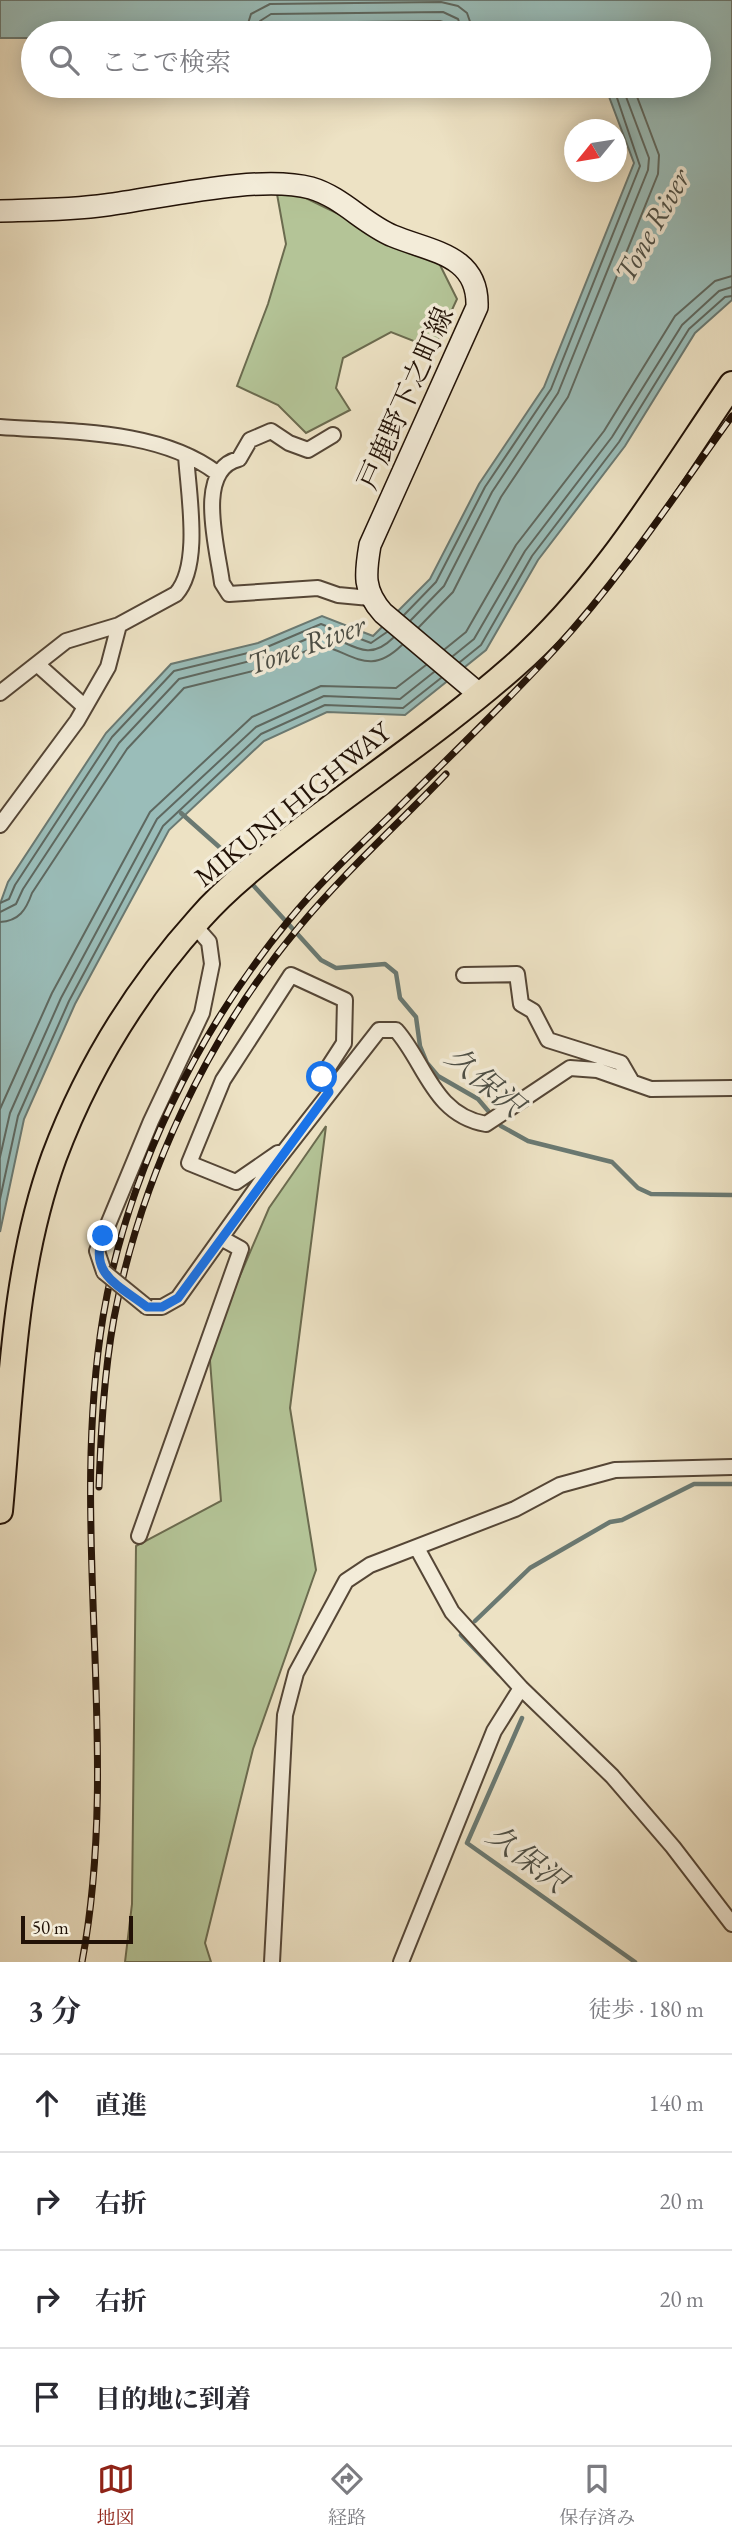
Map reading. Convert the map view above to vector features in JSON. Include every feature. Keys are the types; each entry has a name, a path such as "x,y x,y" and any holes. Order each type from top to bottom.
{"highway":[{"name":"MIKUNI HIGHWAY","path":"0,1511 16,1339 30,1237 39,1202 92,1072 138,997 194,926 254,866 472,688 531,650 598,578 732,384"}],"main road":[{"name":"戸鹿野下之町線","path":"0,211 102,206 214,188 290,184 314,189 391,235 457,262 471,274 478,288 477,307 370,545 364,577 377,606"},
{"path":"377,606 472,688"}],"street":[{"path":"0,427 111,437 170,448 217,473"},
{"path":"333,435 308,450 289,443 271,431 250,440 239,459 229,461 217,473 211,497 222,583 229,594 318,588 377,606"},
{"path":"0,693 66,641 119,625 176,594 189,572 186,455"},
{"path":"4,820 85,707 108,667 119,625"},
{"path":"37,664 85,707"},
{"path":"0,800 4,820"},
{"path":"194,926 209,942 212,964 202,1013 151,1122 97,1251 98,1262 104,1272 147,1307 162,1307 178,1298 288,1146 379,1030 396,1030 406,1041 426,1081 452,1107 473,1122 486,1124 504,1114 554,1076 570,1068 597,1070 651,1088 732,1088"},
{"path":"464,975 517,974 521,1004 533,1011 548,1040 621,1063 632,1082"},
{"path":"288,1146 236,1182 188,1163 223,1080 291,975 345,1000 344,1043 322,1077 329,1092"},
{"path":"138,1536 241,1249 222,1238"},
{"path":"272,1962 285,1715 296,1674 346,1581 370,1565 515,1509 560,1485 615,1469 730,1471"},
{"path":"417,1548 452,1612 521,1688 612,1776 673,1847 732,1924"},
{"path":"401,1962 494,1731 521,1688"}],"green space":[{"path":"275,183 439,263 457,299 434,349 391,332 343,358 336,388 350,410 306,433 278,405 237,386 268,304 286,244"},
{"path":"326,1126 290,1408 316,1570 253,1749 205,1943 211,1962 125,1962 132,1904 136,1546 221,1501 209,1348 269,1208"}],"water":[{"name":"Tone River","path":"0,0 732,0 732,300 695,333 625,446 538,560 486,650 405,715 327,712 264,741 169,830 75,1004 24,1119 0,1232 0,904 8,882 106,733 171,664 258,643 322,616 373,636 430,579 479,484 544,387 627,182 634,163 627,144 627,119 617,119 610,98 711,98 711,21 21,21 21,38 0,38"}],"waterway":[{"name":"久保沢","path":"181,813 235,861"},
{"name":"久保沢","path":"253,885 321,960 336,968 385,964 396,973 400,998 416,1017 420,1046 427,1063 438,1076 478,1099 501,1126 528,1141 612,1162 638,1188 651,1194 732,1195"},
{"name":"久保沢","path":"475,1621 530,1568 610,1522 622,1520 694,1484 732,1484"},
{"name":"久保沢","path":"461,1635 499,1674"},
{"name":"久保沢","path":"522,1718 467,1843 635,1962"}],"railway":[{"path":"82,1962 93,1882 97,1801 91,1478 94,1397 103,1317 114,1263 148,1158 170,1106 224,1009 289,920 340,864 516,690 580,621 647,535 732,416"},
{"path":"99,1487 104,1402 114,1318 141,1213 182,1111 235,1015 299,927 352,868 446,774"}],"route":[{"path":"103,1236 97,1251 98,1262 104,1272 147,1307 162,1307 178,1298 329,1092 322,1077"}]}
